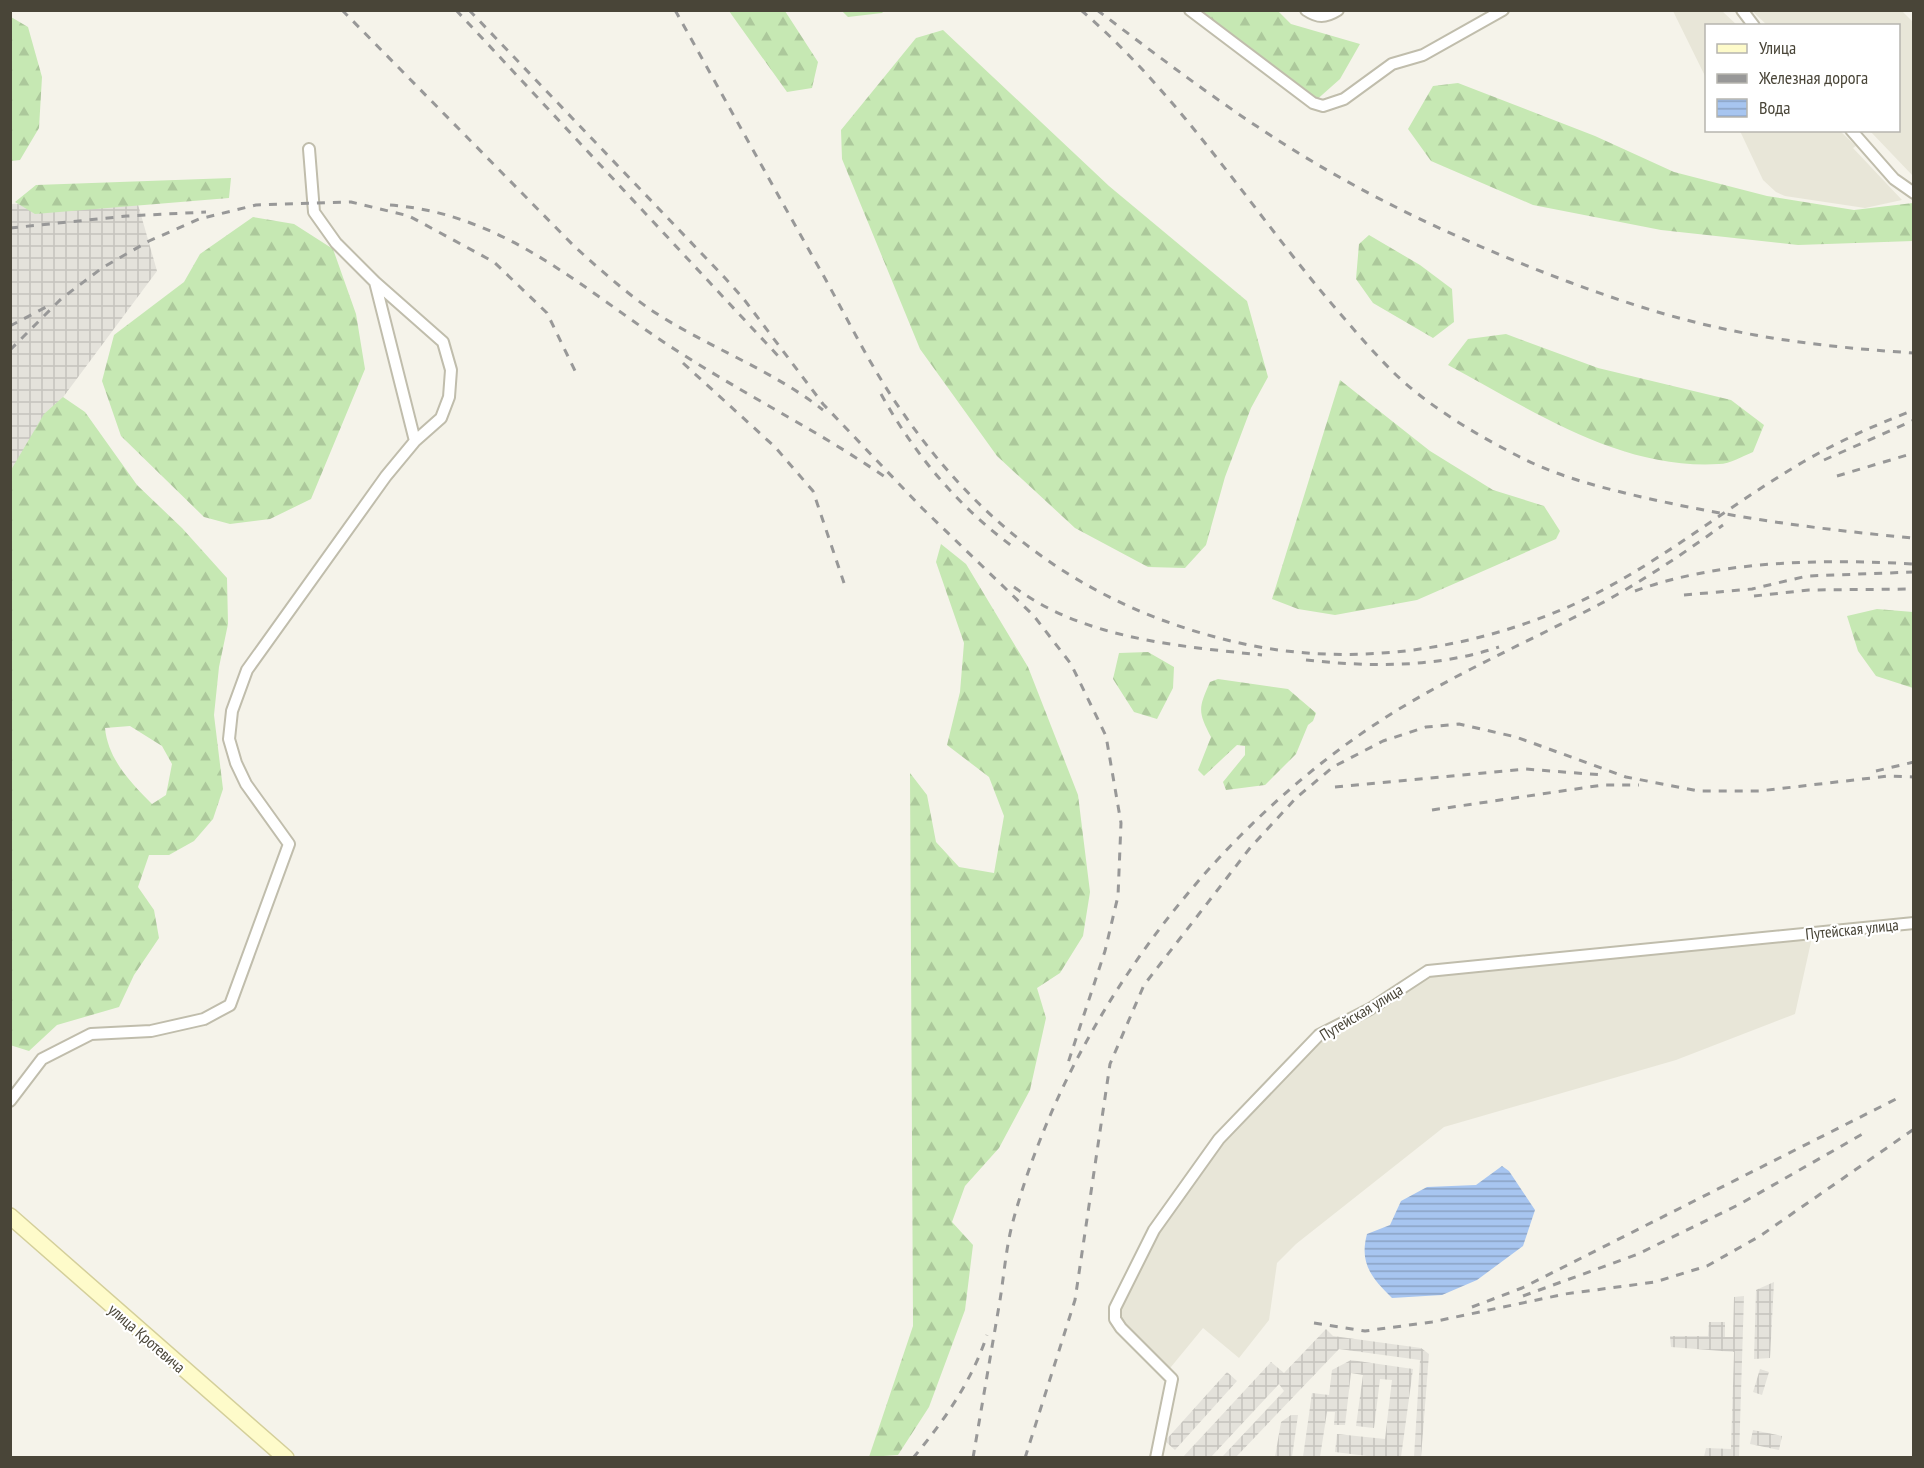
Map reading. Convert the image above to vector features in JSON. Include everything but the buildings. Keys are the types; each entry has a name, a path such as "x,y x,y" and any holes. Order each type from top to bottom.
{"street":[{"path":"1191,10 1313,103 1323,106 1344,99 1392,64 1423,55 1503,10"},
{"path":"1306,10 1316,17 1329,15 1338,10"},
{"path":"1742,10 1752,24"},
{"path":"1853,132 1894,179 1914,193"},
{"path":"10,1101 42,1059 91,1034 151,1031 204,1018 230,1005 289,844 246,784 236,763 229,739 232,711 247,670 386,476 415,441 441,418 449,397 451,370 443,342 375,282 336,243 314,212 309,149"},
{"path":"375,282 415,441"},
{"name":"Путейская улица","path":"1156,1458 1172,1379 1121,1328 1115,1319 1114,1308 1154,1230 1219,1139 1319,1035 1370,1009 1428,971 1914,923"},
{"name":"улица Кротевича","path":"10,1216 285,1458"}],"shaded area":[{"path":"1673,11 1722,11 1736,24 1705,24 1705,76"},
{"path":"1752,11 1902,11 1913,22 1913,176 1871,132 1900,132 1900,24 1766,24"},
{"path":"1740,132 1841,132 1902,200 1865,208 1785,196 1776,192 1763,180"},
{"path":"137,201 157,271 32,439 10,490 10,204"},
{"path":"1813,933 1795,1014 1676,1060 1444,1127 1296,1244 1277,1263 1269,1320 1239,1358 1203,1328 1166,1373 1115,1319 1154,1230 1219,1139 1319,1035 1428,971"},
{"path":"1774,1282 1770,1358 1754,1359 1756,1290"},
{"path":"1744,1296 1739,1457 1704,1457 1706,1448 1731,1449 1734,1352 1671,1347 1670,1336 1708,1336 1709,1322 1725,1322 1725,1337 1733,1337 1734,1297"},
{"path":"1326,1329 1333,1336 1421,1348 1429,1354 1421,1457 1414,1457 1420,1360 1339,1349 1236,1457 1222,1457 1284,1391 1279,1384 1211,1457 1183,1457 1271,1362 1284,1373"},
{"path":"1351,1360 1413,1369 1401,1457 1375,1457 1335,1452 1337,1434 1385,1439 1392,1380 1380,1379 1374,1428 1356,1426 1363,1375 1351,1373 1345,1425 1334,1425 1335,1412 1327,1412 1320,1457 1303,1457 1312,1393 1329,1395 1332,1370"},
{"path":"1760,1369 1769,1372 1762,1395 1753,1392"},
{"path":"1227,1372 1237,1381 1175,1450 1165,1441"},
{"path":"1291,1415 1298,1415 1292,1457 1275,1457 1281,1422"},
{"path":"1753,1430 1782,1436 1779,1450 1750,1444"}],"green space":[{"path":"729,11 785,11 818,62 812,88 787,92"},
{"path":"842,11 884,11 848,17"},
{"path":"1190,11 1278,11 1291,24 1360,44 1340,79 1313,103"},
{"path":"11,17 28,27 42,77 39,128 20,160 11,161"},
{"path":"943,30 1109,186 1247,301 1268,377 1251,408 1225,477 1206,545 1185,568 1148,567 1075,528 997,456 920,349 842,159 841,130 916,38"},
{"path":"1458,83 1595,136 1674,172 1767,196 1854,210 1913,203 1913,241 1798,245 1661,230 1533,205 1431,161 1408,129 1433,86"},
{"path":"231,178 229,198 35,214 15,202 36,185"},
{"path":"253,217 294,224 333,249 356,314 365,369 311,499 270,519 230,524 204,517 121,436 102,381 114,335 184,282 200,254"},
{"path":"1369,235 1420,265 1452,289 1454,322 1433,338 1373,303 1356,279 1359,244"},
{"path":"1506,334 1598,368 1731,400 1764,425 1753,452 1723,464 1682,463 1647,457 1578,434 1448,365 1468,339"},
{"path":"1340,380 1430,451 1493,490 1544,506 1560,531 1556,539 1417,600 1335,615 1298,609 1272,599"},
{"path":"63,397 85,412 137,485 182,528 227,578 228,624 219,667 214,715 223,789 213,819 194,841 169,855 149,855 138,887 154,910 159,938 134,975 119,1007 57,1025 29,1051 10,1045 11,470 44,414","holes":["130,726 162,746 172,764 166,795 152,804 115,760 105,728"]},
{"path":"941,544 966,564 1028,667 1078,795 1090,892 1083,936 1060,973 1037,988 1046,1018 1030,1090 999,1148 965,1186 952,1222 973,1245 965,1310 929,1407 898,1455 869,1457 913,1326 910,773 927,795 936,842 959,867 994,873 1004,816 989,777 947,745 960,692 964,643 936,562"},
{"path":"1877,609 1913,612 1913,688 1876,676 1858,651 1847,616"},
{"path":"1148,652 1174,667 1173,688 1157,719 1134,712 1113,679 1119,653"},
{"path":"1218,679 1288,689 1316,713 1313,721 1308,725 1296,754 1265,785 1226,790 1223,782 1245,755 1245,746 1237,745 1204,776 1198,770 1211,737 1202,716 1203,698 1210,682"}],"water":[{"path":"1502,1166 1509,1171 1535,1210 1523,1246 1477,1280 1442,1295 1392,1298 1369,1270 1365,1254 1367,1234 1390,1225 1401,1201 1427,1187 1476,1185"}],"railway":[{"path":"342,10 573,245 621,287 672,323 782,382 823,410"},
{"path":"456,10 780,358"},
{"path":"469,10 725,278 743,298 823,404 922,508 1034,616 1071,664 1106,736 1121,823 1118,896 1105,951 1068,1063"},
{"path":"675,10 869,359 903,413 935,456 970,495 1007,529 1047,560 1090,587 1135,609 1184,628 1235,642 1274,649 1353,654 1432,647 1509,629 1546,616 1614,584 1803,462 1857,434 1914,410"},
{"path":"1081,10 1152,80 1184,117 1305,272 1372,350 1421,396 1452,418 1533,463 1565,476 1613,490 1745,517 1914,538"},
{"path":"1097,10 1182,74 1305,157 1415,217 1491,251 1610,297 1713,327 1801,342 1914,353"},
{"path":"10,350 61,299 102,268 149,241 199,219 256,205 351,202 409,216 494,262 547,313 578,377"},
{"path":"390,205 433,212 472,224 510,240 545,260 682,354 885,477"},
{"path":"10,228 127,216 206,212"},
{"path":"10,326 48,306"},
{"path":"683,363 775,447 813,491 844,583"},
{"path":"881,394 908,438 940,479 976,516 1016,549"},
{"path":"1824,460 1914,420"},
{"path":"1837,476 1914,453"},
{"path":"973,1458 1010,1234 1036,1149 1069,1075 1109,1003 1155,935 1207,871 1264,812 1326,760 1416,699 1616,595 1723,525"},
{"path":"1635,591 1702,573 1773,564 1809,562 1914,564"},
{"path":"1684,595 1752,589 1807,576 1914,572"},
{"path":"1014,587 1041,604 1101,629 1165,643 1262,655"},
{"path":"1754,596 1809,590 1914,589"},
{"path":"1306,660 1355,664 1403,664 1451,659 1499,647"},
{"path":"1025,1458 1075,1300 1110,1064 1144,985 1250,848 1296,798 1333,767 1383,741 1426,727 1459,724 1516,737 1626,777 1699,791 1759,791 1889,776 1914,777"},
{"path":"1876,771 1914,762"},
{"path":"1335,787 1525,769 1603,775"},
{"path":"1432,810 1603,785 1639,785"},
{"path":"1472,1307 1522,1288 1898,1098"},
{"path":"1314,1323 1365,1331 1432,1322 1565,1294 1655,1282 1707,1266 1760,1236 1914,1129"},
{"path":"1523,1296 1638,1254 1740,1204 1866,1132"},
{"path":"913,1458 936,1430 956,1400 981,1352 987,1335"}]}
